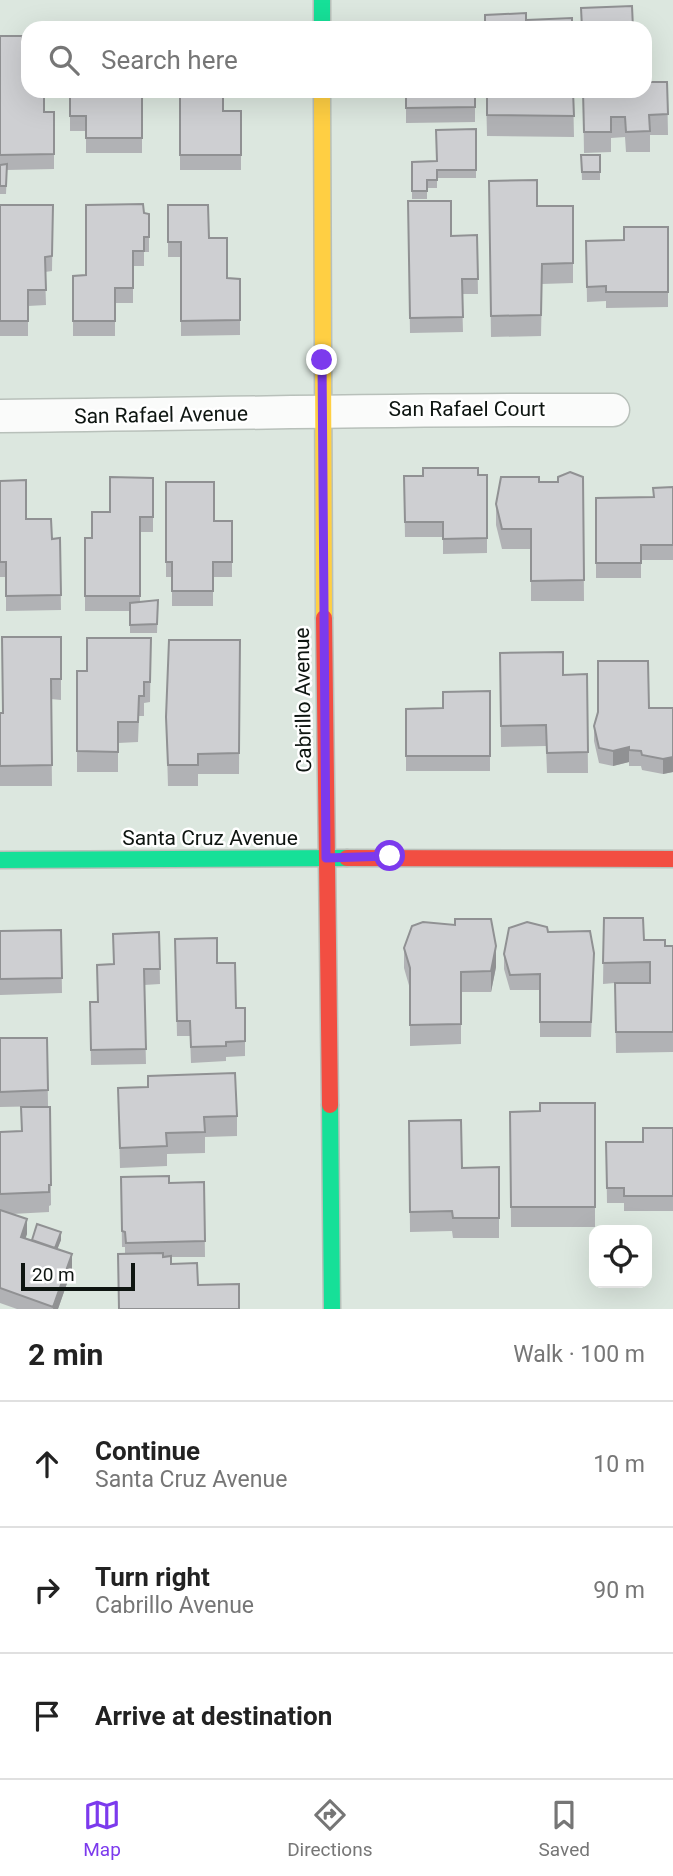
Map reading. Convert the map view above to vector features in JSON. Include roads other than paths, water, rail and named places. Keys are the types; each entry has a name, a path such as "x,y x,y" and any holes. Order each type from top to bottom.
{"street":[{"path":"322,0 322,21"},
{"name":"Cabrillo Avenue","path":"322,98 321,412 332,1309"},
{"name":"San Rafael Court","path":"321,412 377,409 614,410"},
{"name":"San Rafael Avenue","path":"0,416 321,412"},
{"name":"Santa Cruz Avenue","path":"0,860 673,859"}]}
